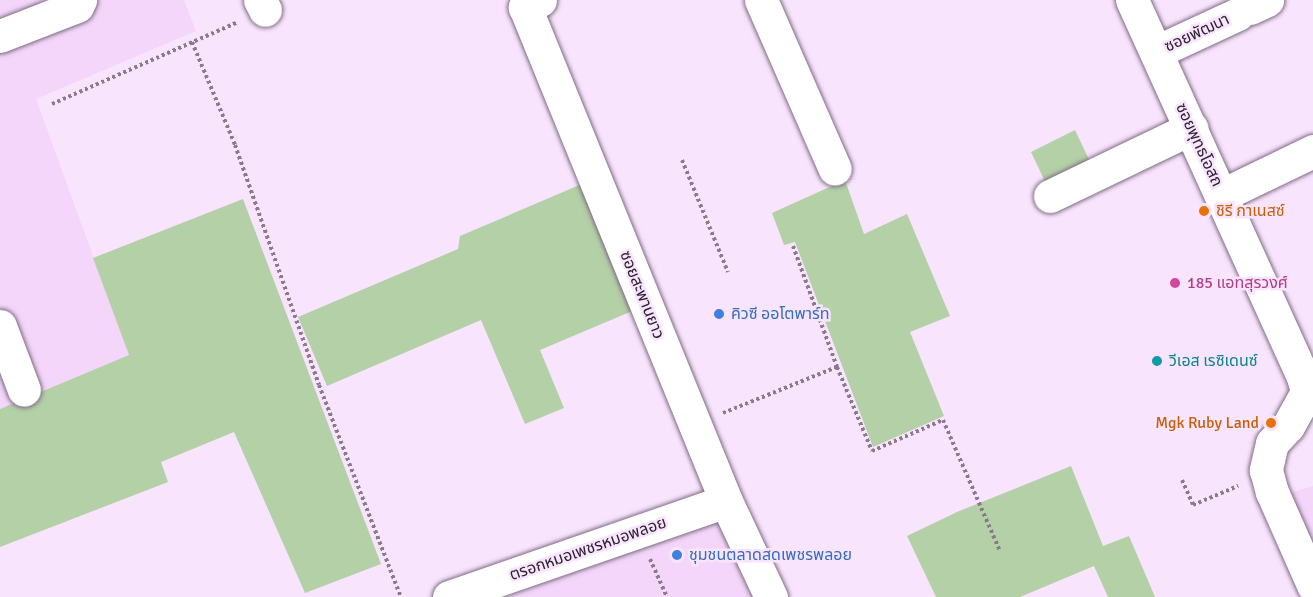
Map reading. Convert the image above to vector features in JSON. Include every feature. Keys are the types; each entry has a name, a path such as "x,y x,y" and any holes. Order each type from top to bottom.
{"street":[{"path":"0,36 77,6 80,0"},
{"path":"761,0 835,169"},
{"name":"ซอยพุทธโอสถ","path":"1132,0 1287,340 1306,392 1288,426 1272,443 1266,470 1272,492 1313,585"},
{"name":"ซอยสะพานยาว","path":"529,2 694,424 726,501 771,597"},
{"name":"ซอยพัฒนา","path":"1156,52 1252,7"},
{"path":"1050,196 1191,128"},
{"path":"1222,195 1313,151"},
{"path":"0,326 24,390"},
{"name":"ตรอกหมอเพชรหมอพลอย","path":"449,597 504,588 638,532 726,501"}],"path":[{"path":"52,104 192,42 262,5"},
{"path":"192,42 235,145 319,385 401,597"},
{"path":"682,160 728,272"},
{"path":"793,246 837,367 872,450 943,420 999,549"},
{"path":"694,424 837,367"},
{"path":"1182,480 1193,505 1245,483"},
{"path":"638,532 667,597"}],"shaded area":[{"path":"0,0 184,0 196,31 36,99 129,355 0,409"},
{"path":"1313,486 1313,554 1287,494"},
{"name":"ชุมชนตลาดสดเพชรพลอย","path":"722,512 757,597 508,597"}],"green space":[{"path":"1075,130 1093,168 1049,190 1031,152"},
{"path":"845,180 864,234 907,214 950,316 910,332 944,416 873,447 795,242 784,245 772,213"},
{"path":"584,183 637,309 540,350 564,408 525,424 481,320 327,386 298,317 458,249 460,236"},
{"path":"243,199 381,564 305,593 234,432 161,462 168,482 0,547 0,409 129,355 93,258"},
{"path":"1071,466 1103,546 1129,536 1155,597 1108,597 1094,566 1020,597 936,597 907,536 957,512"}],"place":[{"name":"ชิรี กาเนสซ์","path":"1204,211"},
{"name":"185 แอทสุรวงศ์","path":"1175,283"},
{"name":"คิวซี ออโตพาร์ท","path":"719,314"},
{"name":"วีเอส เรซิเดนซ์","path":"1157,361"},
{"name":"Mgk Ruby Land","path":"1271,423"},
{"name":"ชุมชนตลาดสดเพชรพลอย","path":"677,555"}]}
